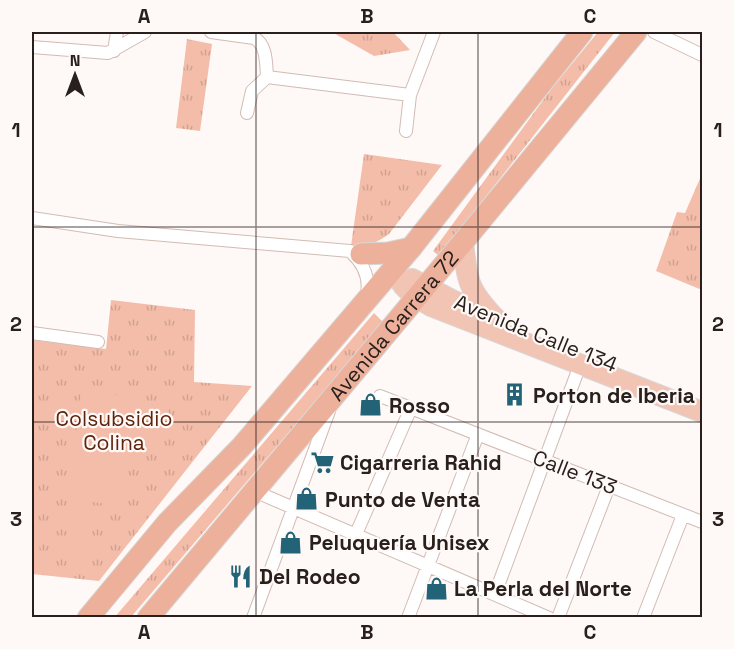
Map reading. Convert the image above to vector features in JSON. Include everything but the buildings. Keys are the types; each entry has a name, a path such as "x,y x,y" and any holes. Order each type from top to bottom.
{"highway":[{"name":"Avenida Carrera 72","path":"104,618 178,530 242,446 411,248 582,32"},
{"name":"Avenida Carrera 72","path":"148,618 636,32"},
{"path":"355,253 388,254 411,248"},
{"name":"Avenida Carrera 72","path":"88,618 167,524 242,446"}],"main road":[{"path":"463,242 471,290 496,319"},
{"name":"Avenida Calle 134","path":"394,268 402,285 452,300 702,398"},
{"name":"Avenida Calle 134","path":"421,292 448,314 702,412"}],"street":[{"path":"114,51 117,32"},
{"path":"32,47 101,54 114,51 145,32"},
{"path":"211,32 254,38 260,40 264,48"},
{"path":"267,32 264,48 267,77"},
{"path":"406,131 410,95 434,32"},
{"path":"654,32 702,55"},
{"path":"267,77 410,95"},
{"path":"247,113 252,91 267,77"},
{"path":"32,218 117,231 355,253 394,268"},
{"path":"355,253 367,277 367,294 364,302"},
{"path":"32,333 98,342"},
{"path":"495,594 580,364"},
{"path":"253,618 334,396"},
{"name":"Calle 133","path":"380,396 702,522"},
{"path":"356,534 411,408"},
{"path":"408,618 478,434"},
{"path":"558,618 609,486"},
{"path":"255,491 549,618"},
{"path":"643,618 683,514"}],"green space":[{"path":"334,32 393,32 410,50 374,56"},
{"path":"598,32 615,32 439,256 433,251 552,88"},
{"path":"187,39 212,44 200,131 176,128"},
{"path":"364,154 442,165 389,234 371,244 351,246"},
{"path":"702,174 702,290 656,271 677,212 685,213"},
{"name":"Colsubsidio Colina","path":"111,300 195,310 194,382 252,386 99,581 32,574 32,340 106,349"},
{"path":"374,313 383,322 131,617 114,618"},
{"path":"32,383 36,383 37,439 32,439"},
{"path":"81,390 145,399 144,406 158,401 163,403 169,411 163,444 150,445 140,437 137,454 131,453 124,506 68,499"},
{"path":"32,443 38,443 38,498 32,498"},
{"path":"32,502 38,502 40,559 32,559"},
{"path":"74,506 93,508 88,553 68,550"}],"place":[{"name":"Porton de Iberia","path":"515,395"},
{"name":"Rosso","path":"371,405"},
{"name":"Cigarreria Rahid","path":"322,462"},
{"name":"Punto de Venta","path":"307,499"},
{"name":"Peluquería Unisex","path":"291,542"},
{"name":"Del Rodeo","path":"241,576"},
{"name":"La Perla del Norte","path":"436,588"}]}
